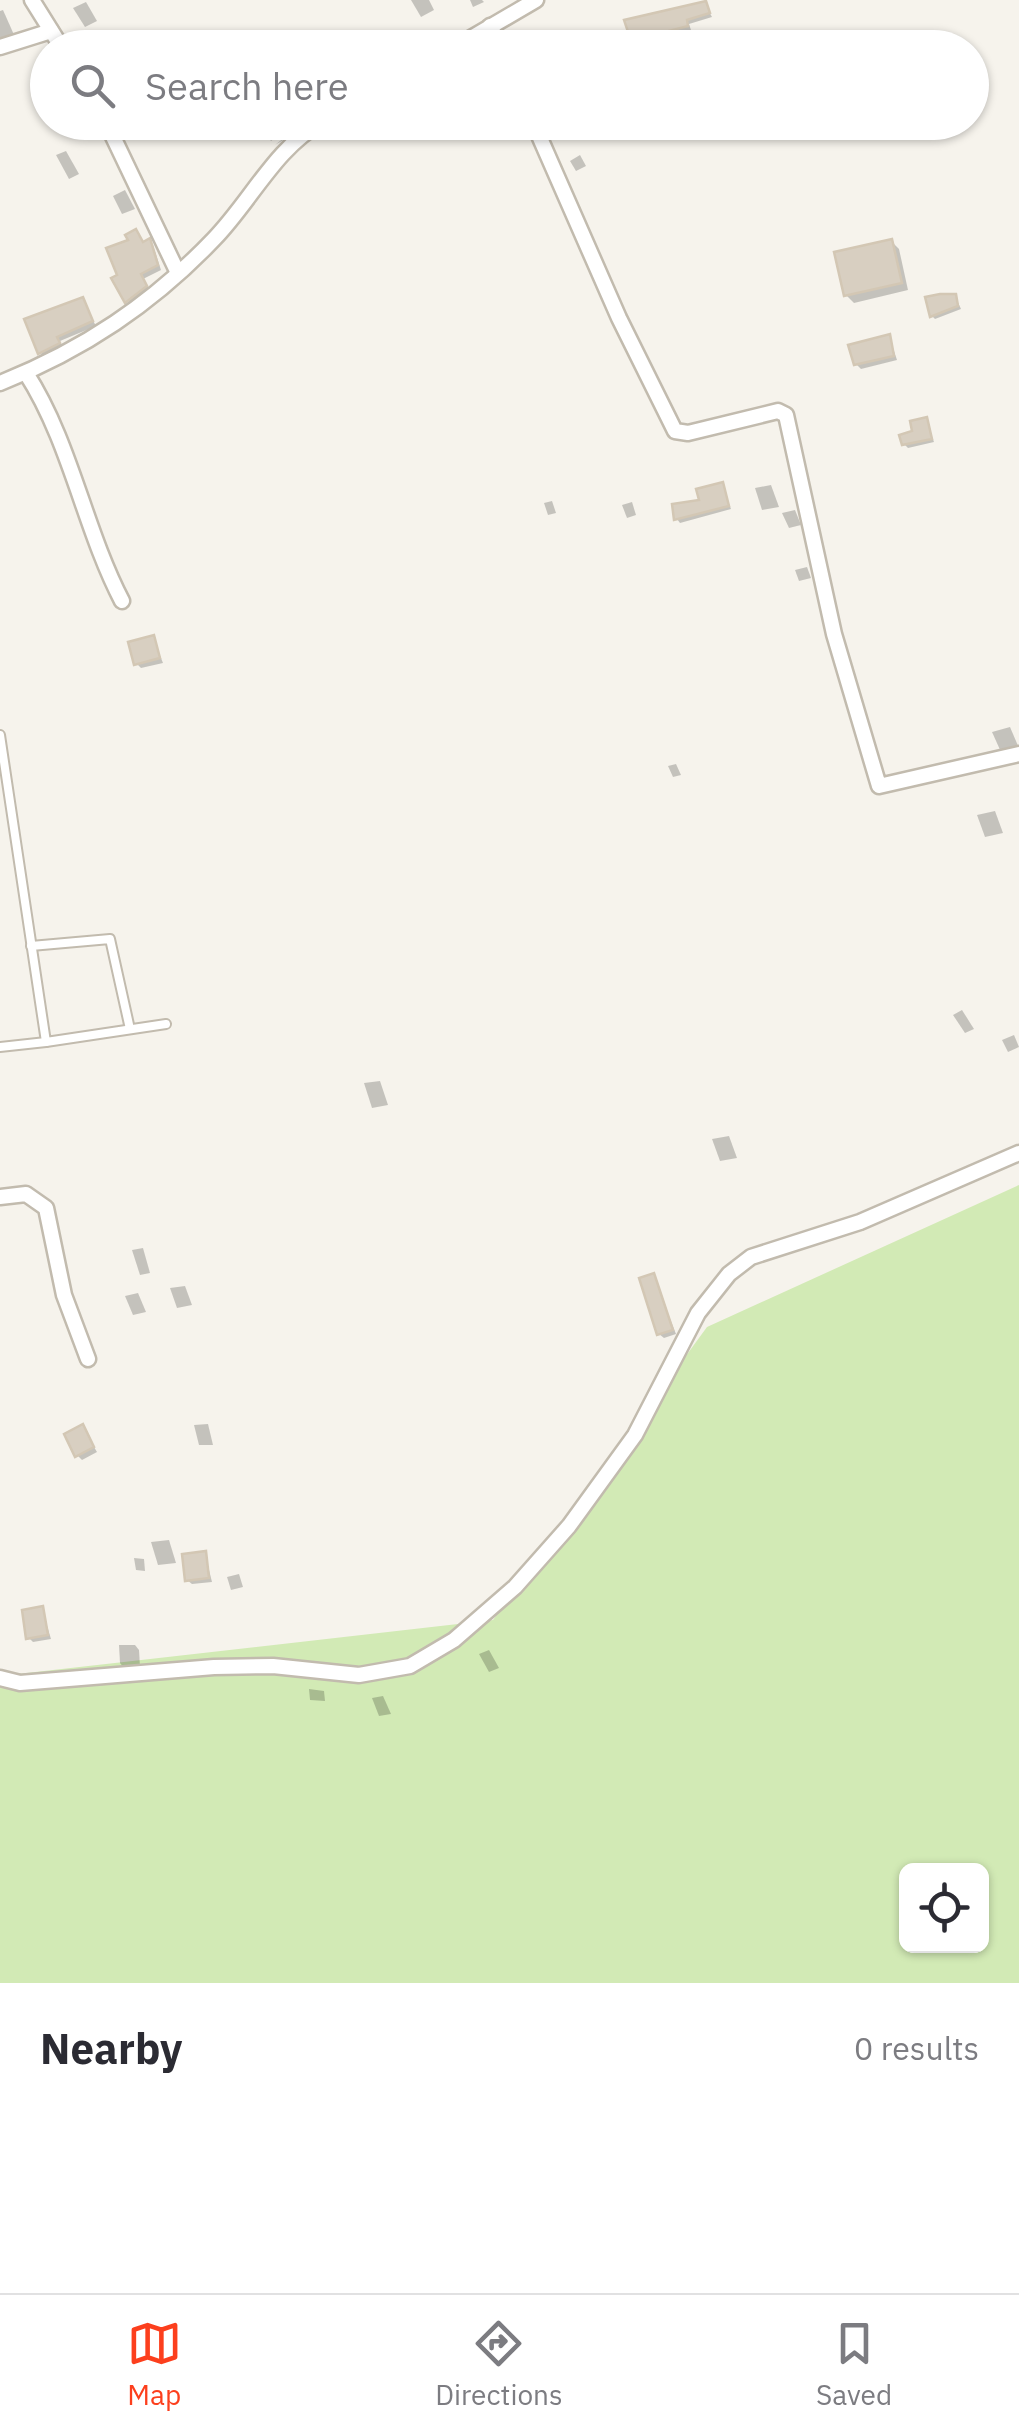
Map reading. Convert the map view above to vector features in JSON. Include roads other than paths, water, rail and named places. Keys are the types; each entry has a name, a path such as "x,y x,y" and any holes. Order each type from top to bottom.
{"street":[{"path":"32,0 50,30"},
{"path":"503,30 529,2"},
{"path":"0,48 30,38"},
{"path":"115,140 178,272"},
{"path":"0,383 30,379 82,348 178,272 214,240 295,140"},
{"path":"541,140 619,318 676,431 688,433 778,411 786,414 834,634 880,786 1019,754"},
{"path":"30,379 62,444 86,520 122,601"},
{"path":"0,1678 20,1682 274,1666 359,1675 410,1666 454,1640 515,1587 569,1526 635,1434 698,1312 729,1274 751,1258 860,1222 1019,1153"},
{"path":"0,1196 26,1194 46,1208 64,1295 88,1359"}],"lane":[{"path":"0,735 46,1042"},
{"path":"31,946 110,940 130,1029"},
{"path":"0,1047 166,1024"}]}
